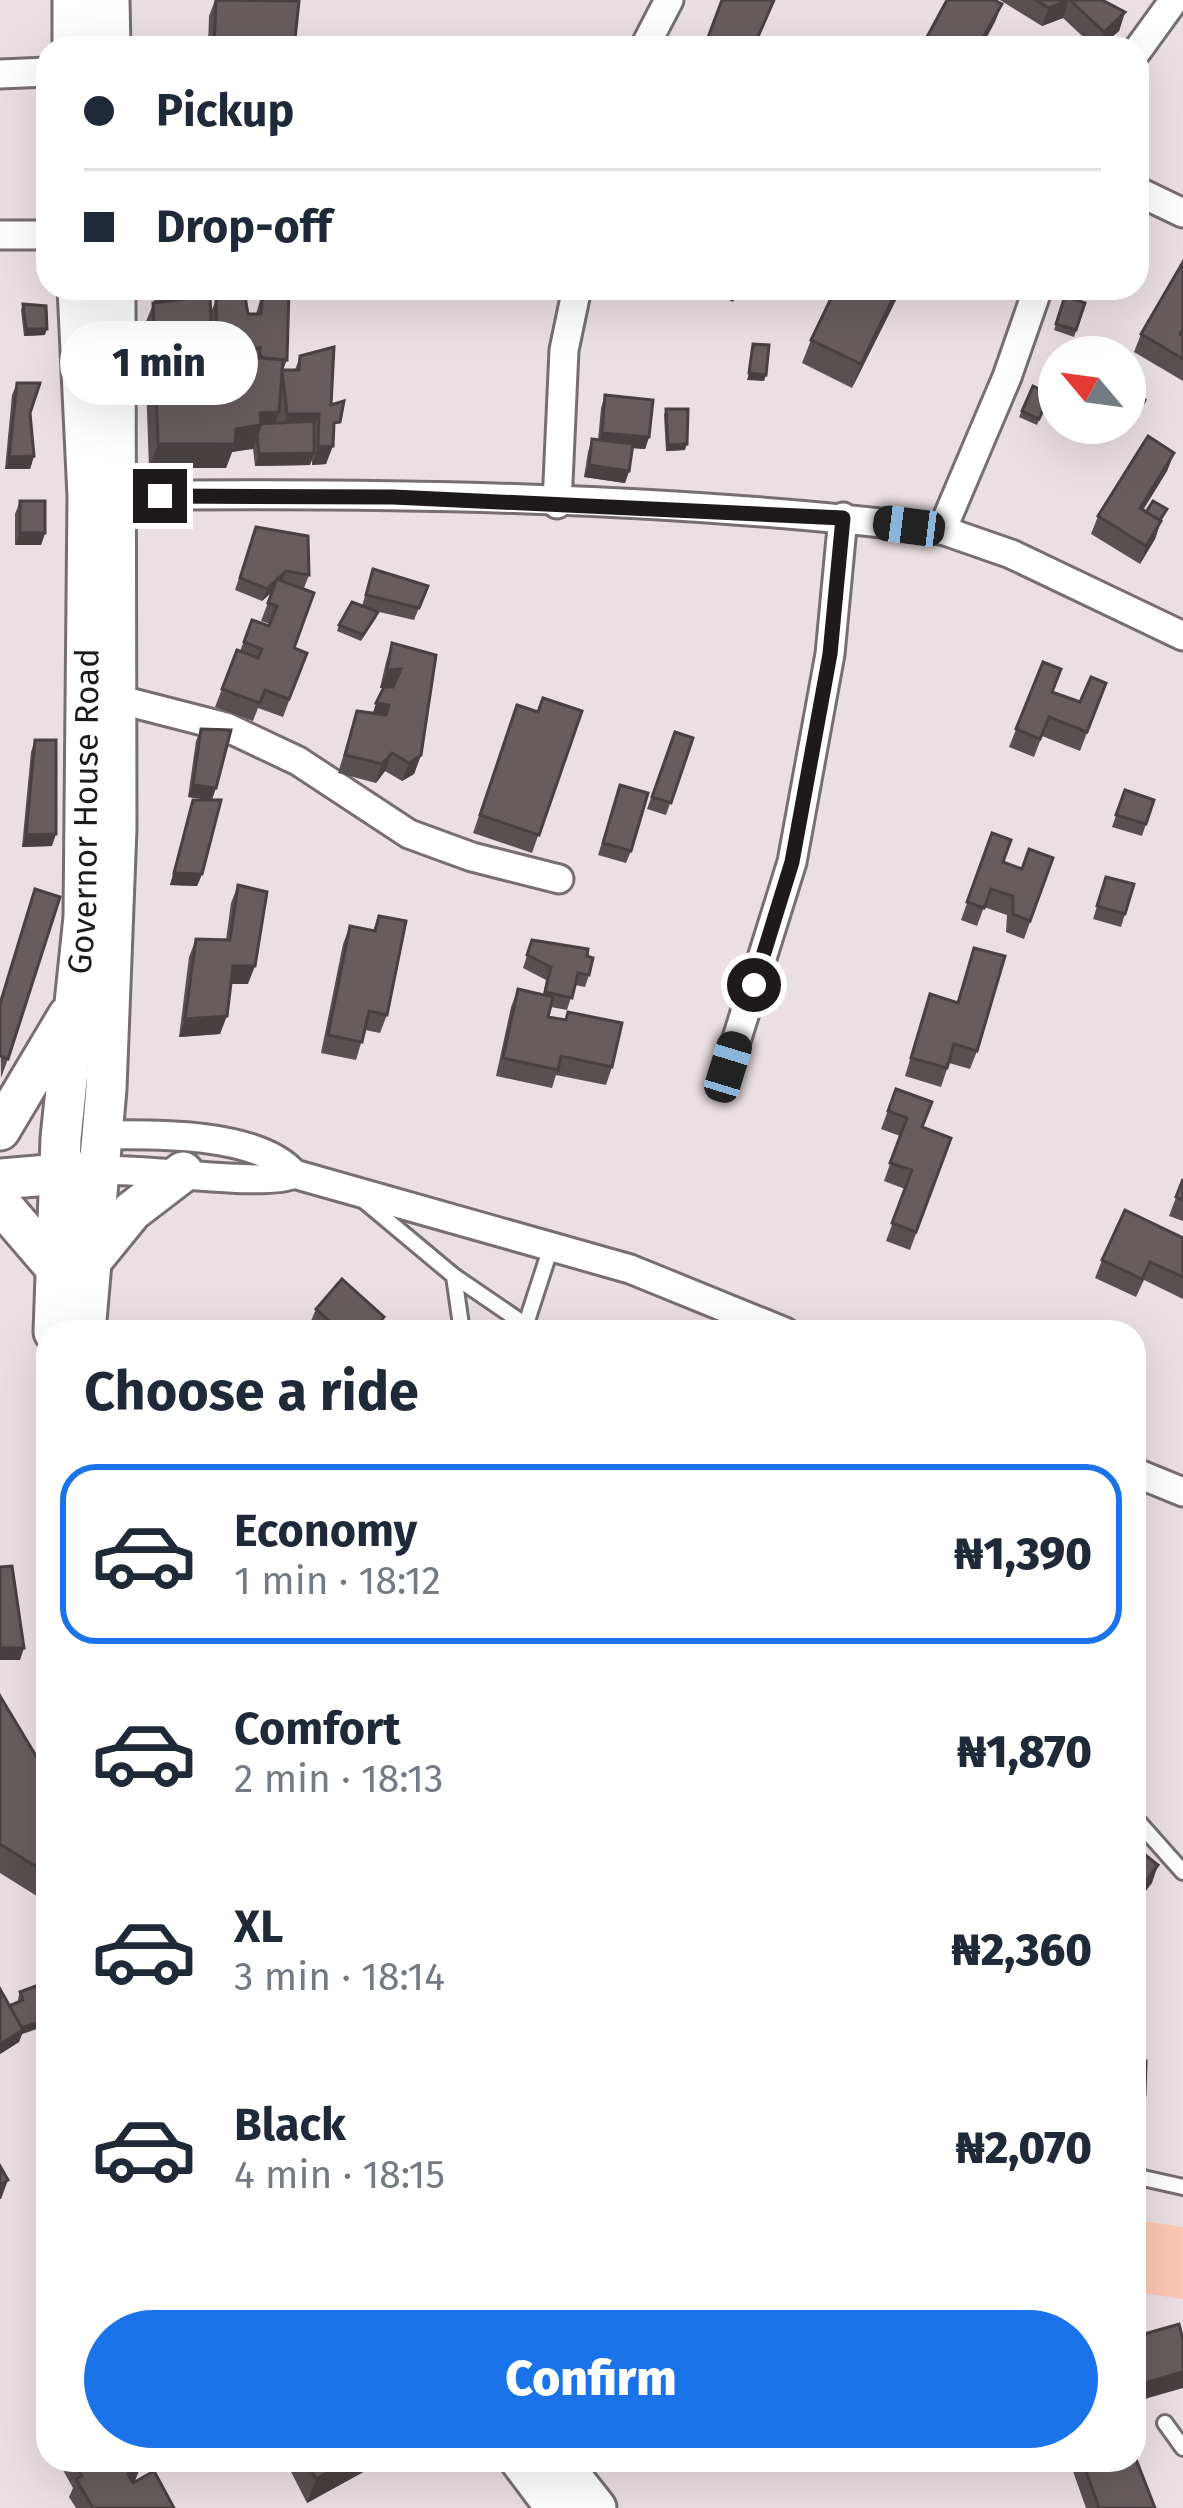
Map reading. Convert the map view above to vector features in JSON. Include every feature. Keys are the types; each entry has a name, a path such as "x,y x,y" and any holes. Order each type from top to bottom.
{"main road":[{"path":"73,0 73,36"},
{"path":"109,0 110,36"},
{"name":"Governor House Road","path":"80,300 103,496 117,699 106,1089 80,1154"},
{"name":"Governor House Road","path":"57,1320 72,1266 80,1154 74,1006 84,917 114,300"},
{"path":"0,1130 74,1006"},
{"path":"0,1140 80,1154"},
{"path":"0,1179 80,1154"},
{"path":"0,1203 72,1266 142,1201 183,1172"},
{"name":"Governor House Road","path":"72,1266 83,1320"},
{"path":"529,2472 556,2508"},
{"path":"568,2472 596,2508"}],"street":[{"path":"650,36 669,0"},
{"path":"1148,36 1174,0"},
{"path":"0,74 36,73"},
{"path":"1149,196 1183,213"},
{"path":"0,235 36,235"},
{"path":"557,504 564,350 574,300"},
{"path":"942,530 1007,377 1034,300"},
{"path":"103,496 557,504 843,518 942,530 1011,554 1183,636"},
{"path":"728,1067 792,862 830,654 843,518"},
{"path":"117,699 226,728 298,761 410,834 472,857 559,880"},
{"path":"80,1154 207,1140 276,1158 294,1174 630,1269 755,1320"},
{"path":"80,1154 269,1182 294,1174"},
{"path":"1146,1477 1183,1492"}],"lane":[{"path":"352,1190 400,1236 515,1320"},
{"path":"531,1320 551,1247"},
{"path":"454,1276 460,1320"},
{"path":"1146,1830 1183,1872"},
{"path":"1146,2179 1183,2187"},
{"path":"1165,2422 1183,2448"}],"shaded area":[{"path":"1146,2222 1183,2227 1183,2299 1146,2294"}],"building":[{"path":"216,0 299,1 295,36 214,36"},
{"path":"722,0 774,0 758,36 708,36"},
{"path":"947,0 1002,4 984,36 928,36"},
{"path":"1036,0 1068,0 1049,8"},
{"path":"1070,0 1102,0 1125,12 1104,32"},
{"path":"1183,262 1183,359 1141,334"},
{"path":"210,300 213,366 243,366 246,349 260,348 259,358 283,360 279,412 260,413 261,425 236,429 235,444 158,444 153,303"},
{"path":"216,300 246,300 248,314 261,314 262,300 289,300 287,360 264,358 260,348 247,347 241,366 217,366"},
{"path":"830,300 892,300 861,364 811,340"},
{"path":"1064,300 1085,303 1076,330 1056,324"},
{"path":"23,304 46,306 47,329 26,329"},
{"path":"753,344 769,345 766,375 749,373"},
{"path":"334,347 331,405 344,401 340,422 334,423 333,446 318,447 319,414 287,414 282,370 299,370 300,356"},
{"path":"17,383 40,383 30,413 34,456 9,457"},
{"path":"1033,386 1038,388 1038,419 1022,411"},
{"path":"605,395 653,400 649,437 602,433"},
{"path":"666,409 688,409 687,444 668,445"},
{"path":"314,421 314,453 259,454 261,424"},
{"path":"1148,436 1174,453 1140,508 1161,521 1146,546 1098,516"},
{"path":"592,439 633,444 629,471 589,465"},
{"path":"20,501 45,501 45,533 20,533"},
{"path":"1153,501 1167,509 1160,520 1146,512"},
{"path":"256,527 308,536 309,575 286,571 267,589 240,578"},
{"path":"373,569 428,586 419,608 366,595"},
{"path":"277,579 314,593 294,648 307,653 289,699 265,690 260,703 222,689 237,650 258,658 262,649 244,642 252,620 269,626 277,606 268,603"},
{"path":"352,602 378,612 363,635 339,625"},
{"path":"392,643 436,655 421,755 409,763 392,753 382,764 345,755 357,711 386,715 389,705 376,703 384,687 393,687 401,669 387,670"},
{"path":"1043,662 1061,669 1052,692 1080,702 1091,677 1106,683 1087,732 1049,717 1040,739 1016,729"},
{"path":"543,698 582,711 539,835 480,815 517,705 538,712"},
{"path":"201,729 231,730 216,788 193,785"},
{"path":"675,732 693,738 671,803 652,797"},
{"path":"35,740 56,740 56,834 26,835"},
{"path":"620,785 648,793 631,851 603,843"},
{"path":"1125,790 1154,800 1146,824 1116,815"},
{"path":"193,800 221,800 202,874 174,873"},
{"path":"992,833 1011,840 1003,862 1022,869 1029,849 1053,858 1030,921 1013,914 1013,896 991,889 984,908 967,902"},
{"path":"1106,877 1134,884 1125,914 1097,906"},
{"path":"238,885 267,892 255,966 233,966 227,1016 185,1019 196,939 230,940"},
{"path":"35,889 60,897 8,1059 0,1056 0,1004"},
{"path":"379,916 406,921 387,1015 369,1011 362,1042 328,1035 350,926 375,931"},
{"path":"532,940 588,949 587,956 593,958 589,975 578,973 572,998 545,992 551,967 527,955"},
{"path":"974,948 1005,956 977,1051 954,1044 947,1068 911,1058 930,994 958,1003"},
{"path":"518,989 553,997 548,1017 566,1020 568,1012 622,1023 612,1067 561,1056 558,1070 503,1058"},
{"path":"896,1089 932,1102 922,1127 951,1138 916,1232 892,1223 912,1170 890,1163 907,1118 888,1111"},
{"path":"1125,1210 1183,1238 1183,1277 1150,1262 1142,1279 1102,1260"},
{"path":"342,1279 384,1317 328,1320 316,1309"},
{"path":"12,1566 24,1648 0,1648 0,1567"},
{"path":"0,1696 36,1756 36,1866 0,1844"},
{"path":"1146,1856 1158,1865 1146,1881"},
{"path":"36,1986 36,2023 22,2028 9,2006 23,2000 20,1992"},
{"path":"0,1989 23,2030 0,2044"},
{"path":"1179,2324 1183,2372 1146,2383 1146,2334"},
{"path":"80,2472 132,2472 128,2474 133,2483 155,2472 174,2508 93,2508 76,2479 82,2476"},
{"path":"1086,2472 1141,2472 1155,2508 1099,2508"}],"route":[{"path":"160,496 393,497 736,509 843,518 830,654 810,740 792,862 754,985"}]}
